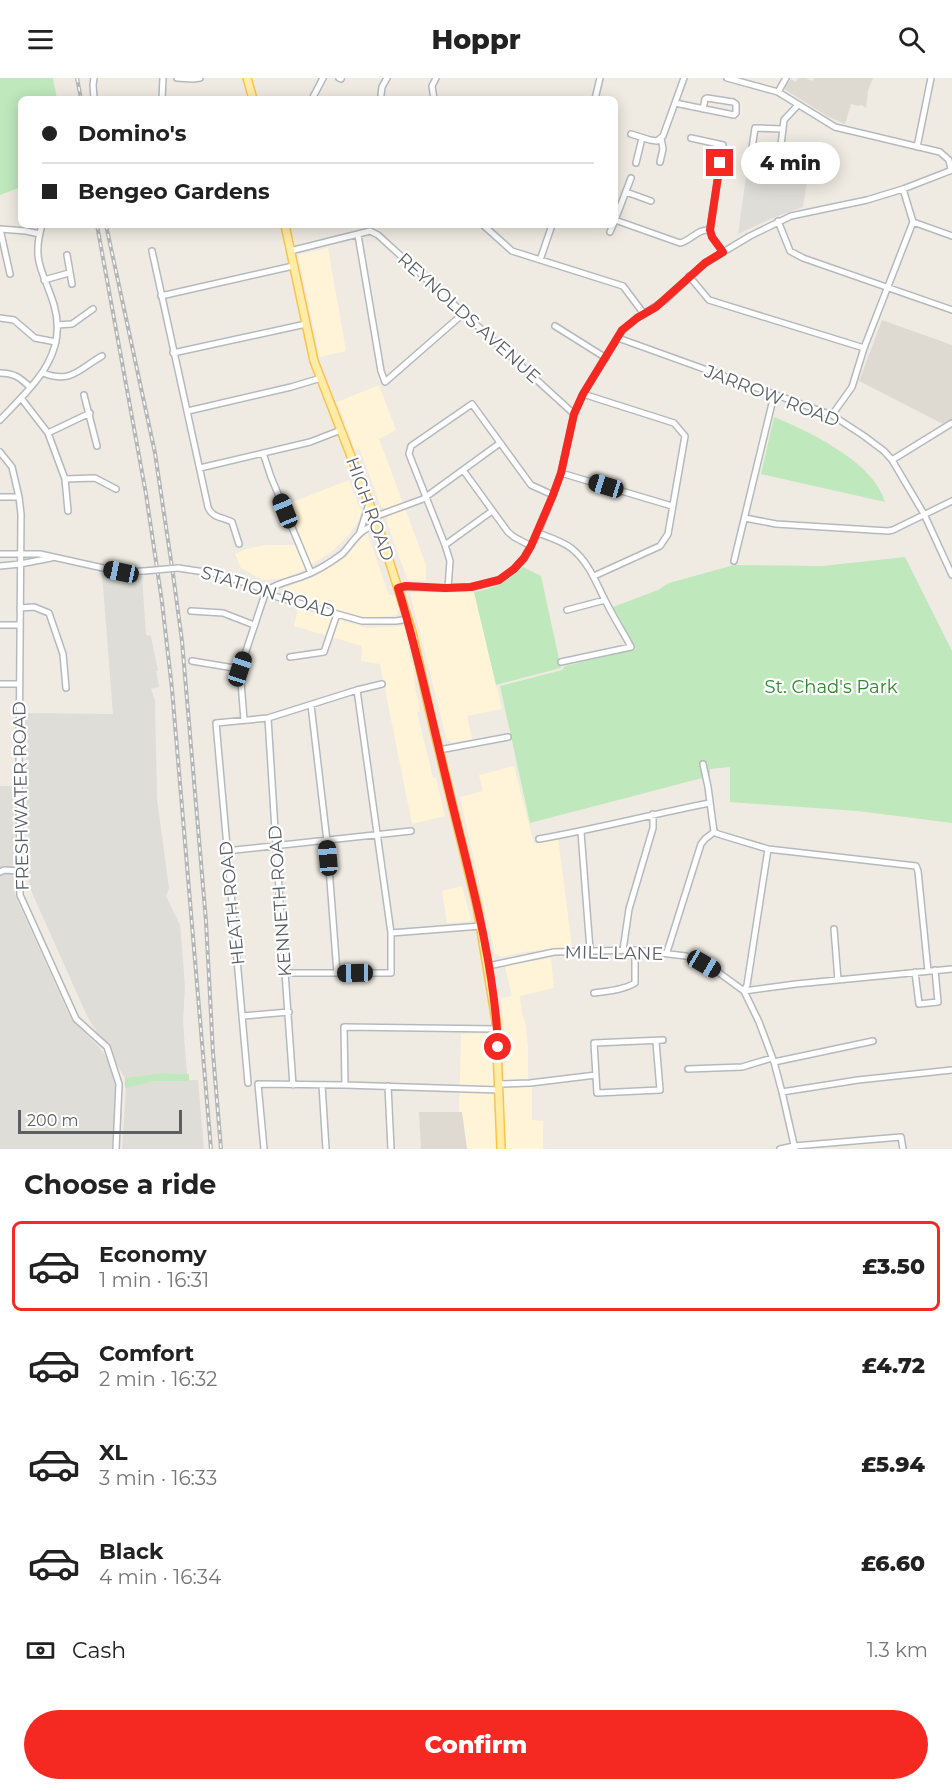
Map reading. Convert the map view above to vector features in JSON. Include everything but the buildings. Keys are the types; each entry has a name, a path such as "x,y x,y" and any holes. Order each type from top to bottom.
{"main road":[{"path":"247,78 252,96"},
{"name":"HIGH ROAD","path":"286,228 315,361 378,526 408,619 481,926 497,1029 501,1149"}],"street":[{"path":"94,78 94,96"},
{"path":"162,96 163,78"},
{"path":"177,78 195,78"},
{"path":"314,96 323,78"},
{"path":"381,95 387,78"},
{"path":"434,96 432,86 436,78"},
{"path":"596,96 600,78"},
{"path":"630,134 657,141 663,136 684,78"},
{"path":"398,588 406,586 471,587 499,580 514,569 531,546 553,495 561,473 574,414 583,394 622,330 665,300 705,263 778,221 802,213 867,200 952,170 949,160 940,152 835,127 778,92 727,78"},
{"path":"778,92 786,78"},
{"path":"917,147 931,78"},
{"path":"675,103 703,109 734,115 737,108 733,102 707,98 703,109"},
{"path":"797,164 798,148 781,145 784,120 798,105"},
{"path":"750,162 755,128 782,129"},
{"path":"636,163 642,138"},
{"path":"660,162 663,149 661,138"},
{"path":"691,138 723,145 710,230 712,237 723,252"},
{"path":"618,212 632,178"},
{"path":"832,415 852,387 864,348 913,222 903,189"},
{"path":"626,192 651,201"},
{"path":"618,221 680,243 687,242 700,231 710,230"},
{"path":"778,221 790,251 803,258 952,310"},
{"path":"913,222 952,236"},
{"path":"0,420 43,373 53,354 56,342 57,325 54,304 39,268 41,228"},
{"path":"486,228 512,251 622,286 644,314"},
{"path":"540,260 551,228"},
{"path":"610,232 612,228"},
{"path":"10,274 0,229 40,234"},
{"name":"REYNOLDS AVENUE","path":"290,251 369,231 378,234 574,414"},
{"path":"358,235 381,371 386,382 464,313"},
{"path":"152,251 173,354 210,512 232,522 239,544"},
{"path":"67,255 72,284"},
{"path":"161,296 293,266"},
{"path":"44,280 69,273"},
{"path":"689,276 709,300 864,348"},
{"path":"57,325 72,324 93,309"},
{"path":"0,318 14,320 35,338 56,342"},
{"path":"173,354 306,324"},
{"path":"555,326 606,358"},
{"name":"JARROW ROAD","path":"618,338 832,415 884,451 892,460 924,514 952,575"},
{"path":"43,373 70,377 102,356"},
{"path":"0,373 18,376 30,387"},
{"path":"188,411 321,378"},
{"path":"583,394 674,423 684,436 668,534 660,546 594,576"},
{"path":"84,395 97,446"},
{"path":"734,561 774,395"},
{"path":"21,398 48,433 65,479 68,511"},
{"path":"448,588 450,561 409,448 472,404 531,485 553,495"},
{"path":"48,433 90,413"},
{"path":"892,460 952,423"},
{"path":"200,468 310,442 341,430"},
{"path":"374,516 426,497 500,443"},
{"name":"FRESHWATER ROAD","path":"0,452 12,467 20,497 21,514 20,895 75,1019 107,1047 119,1084 116,1149"},
{"path":"263,453 311,573"},
{"path":"463,470 514,537 531,546"},
{"path":"561,473 672,506"},
{"path":"65,479 95,478 116,489"},
{"path":"0,497 20,497"},
{"path":"745,518 776,524 888,531 952,501"},
{"path":"360,534 369,504"},
{"path":"445,545 492,511"},
{"path":"378,526 370,527 360,534 341,554 311,573 266,591 240,669 244,720 268,718 382,684"},
{"path":"537,533 566,544 574,550 594,576 631,647 561,662"},
{"name":"STATION ROAD","path":"0,554 40,554 121,572 178,568 218,574 278,597 337,614 371,622 408,619"},
{"path":"0,566 56,558"},
{"path":"278,597 280,584"},
{"path":"567,610 605,600"},
{"path":"20,608 34,607 49,613 63,654 66,688"},
{"path":"191,611 223,613 254,625"},
{"path":"290,657 324,652 337,614"},
{"path":"0,625 20,626"},
{"path":"192,661 240,669"},
{"path":"0,684 19,684"},
{"path":"285,973 392,973 391,933 357,690"},
{"path":"311,705 327,841 337,973"},
{"name":"KENNETH ROAD","path":"268,718 293,1085"},
{"name":"HEATH ROAD","path":"244,720 216,723 248,1083"},
{"path":"439,750 508,737"},
{"path":"703,765 714,832"},
{"path":"539,839 581,832 710,803"},
{"path":"623,950 629,909 653,828 653,814"},
{"path":"226,851 411,831"},
{"path":"581,832 590,950"},
{"path":"714,832 768,849 916,866 928,971"},
{"path":"668,952 701,844 714,832"},
{"path":"744,991 747,985 768,849"},
{"path":"0,872 20,871"},
{"path":"391,933 481,926"},
{"path":"834,929 838,980"},
{"name":"MILL LANE","path":"488,966 540,954 590,950 635,950 668,952 686,956 718,972 744,991 759,1022 782,1092 794,1148"},
{"path":"594,993 635,983 635,950"},
{"path":"744,991 952,969"},
{"path":"915,972 919,1004 938,1002 935,970"},
{"path":"243,1016 289,1012"},
{"path":"345,1085 344,1027 497,1029"},
{"path":"656,1041 660,1090 597,1093 594,1043 663,1040"},
{"path":"687,1069 742,1067 873,1041"},
{"path":"782,1092 858,1080 952,1071"},
{"path":"264,1149 258,1084 499,1087 596,1075"},
{"path":"322,1085 326,1149"},
{"path":"388,1086 391,1149"},
{"path":"780,1149 901,1137 903,1149"}],"shaded area":[{"path":"798,78 812,81 814,78 873,78 868,91 866,108 862,105 851,104 845,124 827,116 784,89 791,79 796,82"},
{"path":"748,163 808,174 803,207 738,234"},
{"path":"328,248 346,351 320,357 298,255"},
{"path":"882,320 952,345 952,421 945,425 859,381"},
{"path":"379,385 396,430 379,439 426,565 426,581 407,579 386,520 388,517 385,508 381,507 359,448 355,450 337,402"},
{"path":"349,480 361,511 359,521 347,537 331,552 287,578 263,580 241,568 235,554 246,549 265,545 302,545 287,504"},
{"path":"367,532 389,595 394,595 399,609 396,615 371,618 360,616 283,593 284,588 314,577 345,558"},
{"path":"102,573 142,576 146,635 151,636 158,671 156,671 159,687 151,689 155,700 157,799 169,888 166,896 180,925 185,987 183,1022 187,1074 162,1073 125,1078 87,1016 29,886 25,713 113,714"},
{"path":"418,591 474,592 502,709 467,716 472,739 451,743 447,741 410,593"},
{"path":"298,609 368,628 403,626 405,628 420,711 417,712 445,816 412,824 380,664 361,661 362,646 294,626"},
{"path":"514,766 534,844 558,838 572,947 523,952 502,957 495,954 460,797 483,791 479,775"},
{"path":"0,786 13,786 14,890 18,902 71,1019 98,1046 110,1062 116,1090 112,1149 0,1149"},
{"path":"462,886 471,919 470,921 447,923 442,891"},
{"path":"551,958 554,988 520,996 528,1048 528,1078 532,1088 532,1120 543,1121 543,1149 467,1149 462,1113 459,1112 461,1034 504,1033 501,998 512,996 505,966"},
{"path":"198,1080 204,1149 122,1149 126,1087 155,1081"},
{"path":"419,1112 462,1112 467,1149 421,1149"}],"green space":[{"path":"0,78 53,78 56,96 18,96 18,188 0,195"},
{"path":"774,417 822,440 855,461 879,487 885,502 761,474"},
{"name":"St. Chad's Park","path":"905,557 952,651 952,823 858,811 730,802 730,767 710,769 710,776 530,823 500,686 562,670 565,666 636,649 613,607 658,590 669,583 734,565 822,566"},
{"path":"523,567 541,576 561,668 496,685 474,592 501,584"},
{"path":"162,1073 189,1074 189,1081 155,1081 125,1088 125,1078"}],"railway":[{"path":"77,78 80,96"},
{"path":"98,228 146,494 162,602 172,689 211,1149"},
{"path":"107,228 155,453 182,641 206,921 221,1149"}],"route":[{"path":"498,1047 493,996 477,906 415,643 398,588 406,586 458,588 489,584 507,576 524,558 537,533 561,473 574,414 583,394 622,330 656,307 689,276 723,252 710,233 720,163"}]}
